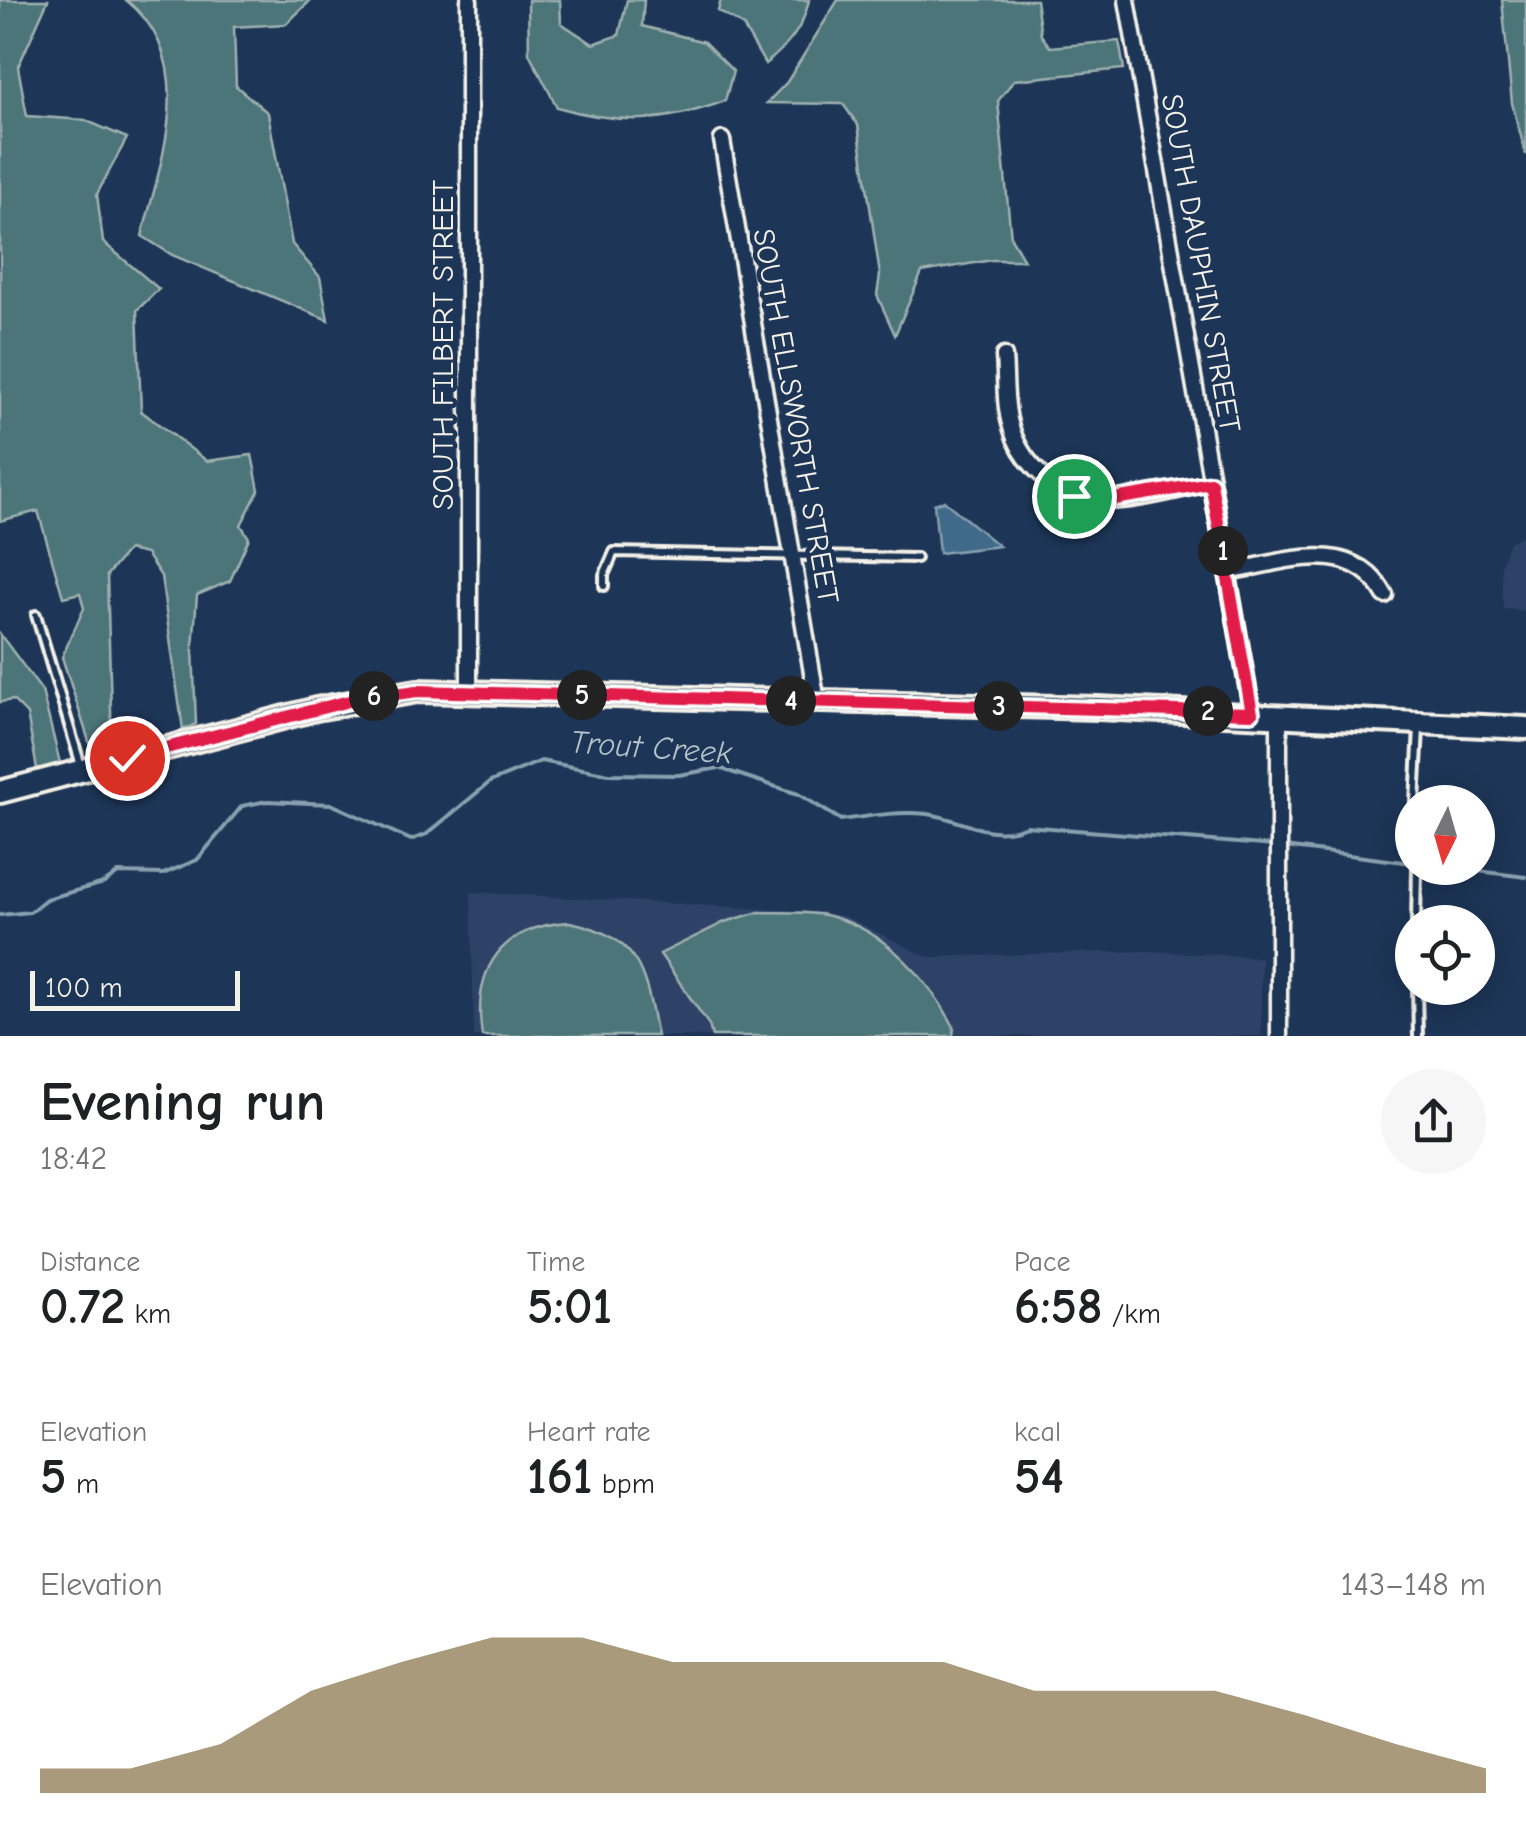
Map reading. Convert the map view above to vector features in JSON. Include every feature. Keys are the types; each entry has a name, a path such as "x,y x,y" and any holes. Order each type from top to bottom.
{"main road":[{"path":"0,792 353,700 417,691 1252,713 1526,728"}],"street":[{"name":"SOUTH FILBERT STREET","path":"469,0 469,690"},
{"name":"SOUTH DAUPHIN STREET","path":"1127,0 1252,713"},
{"name":"SOUTH ELLSWORTH STREET","path":"722,140 817,702"},
{"path":"1004,356 1009,422 1018,445 1045,478 1074,496 1102,501 1211,483"},
{"path":"1227,572 1339,556 1367,570 1385,595"},
{"path":"1279,714 1279,1036"}],"lane":[{"path":"604,586 604,574 614,552 916,558"},
{"path":"36,614 82,770"},
{"path":"1416,785 1420,722"},
{"path":"1417,1005 1418,1036"}],"shaded area":[{"path":"944,501 999,546 939,553 934,504"},
{"path":"1526,534 1526,611 1503,609 1501,565 1509,542"},
{"path":"471,892 818,912 844,916 927,957 1147,951 1261,957 1261,1036 474,1036"}],"green space":[{"path":"0,0 48,0 18,67 27,116 85,120 127,138 97,194 103,242 159,289 137,310 141,411 207,461 252,455 259,490 241,525 249,538 230,581 197,595 193,648 196,724 183,730 161,576 146,554 128,550 107,575 112,745 92,751 62,657 84,608 80,593 63,597 38,511 0,521"},
{"path":"126,0 311,0 286,24 234,27 236,86 268,113 292,244 320,277 328,320 172,255 142,236 165,143 169,80 163,51 149,24"},
{"path":"528,0 560,0 561,23 593,44 619,35 627,0 644,0 642,26 704,42 733,71 725,101 682,114 642,119 601,117 557,107 529,53"},
{"path":"721,0 809,0 793,36 765,64 743,26 718,11"},
{"path":"838,0 1036,0 1041,35 1050,47 1119,41 1124,69 1014,80 998,101 1011,238 1024,260 992,260 922,272 895,335 877,295 880,275 858,125 843,104 767,103 787,82"},
{"path":"1502,0 1526,0 1526,155 1512,103"},
{"path":"0,634 42,691 60,763 37,769 27,714 13,700 0,702"},
{"path":"759,912 829,916 868,932 903,958 932,991 954,1027 953,1036 712,1036 709,1025 660,954 725,922"},
{"path":"570,922 612,937 636,961 657,1036 482,1036 482,990 496,955 526,932"}],"waterway":[{"name":"Trout Creek","path":"0,915 30,912 46,899 104,883 118,873 163,874 197,860 242,806 267,801 331,804 411,840 427,834 490,782 541,761 609,774 679,775 719,768 798,794 841,820 916,813 988,830 1026,826 1275,846"},
{"name":"Trout Creek","path":"1284,847 1395,861"},
{"name":"Trout Creek","path":"1495,873 1526,877"}],"route":[{"path":"127,758 353,700 417,691 1252,713 1211,483 1102,501 1074,496"}]}
